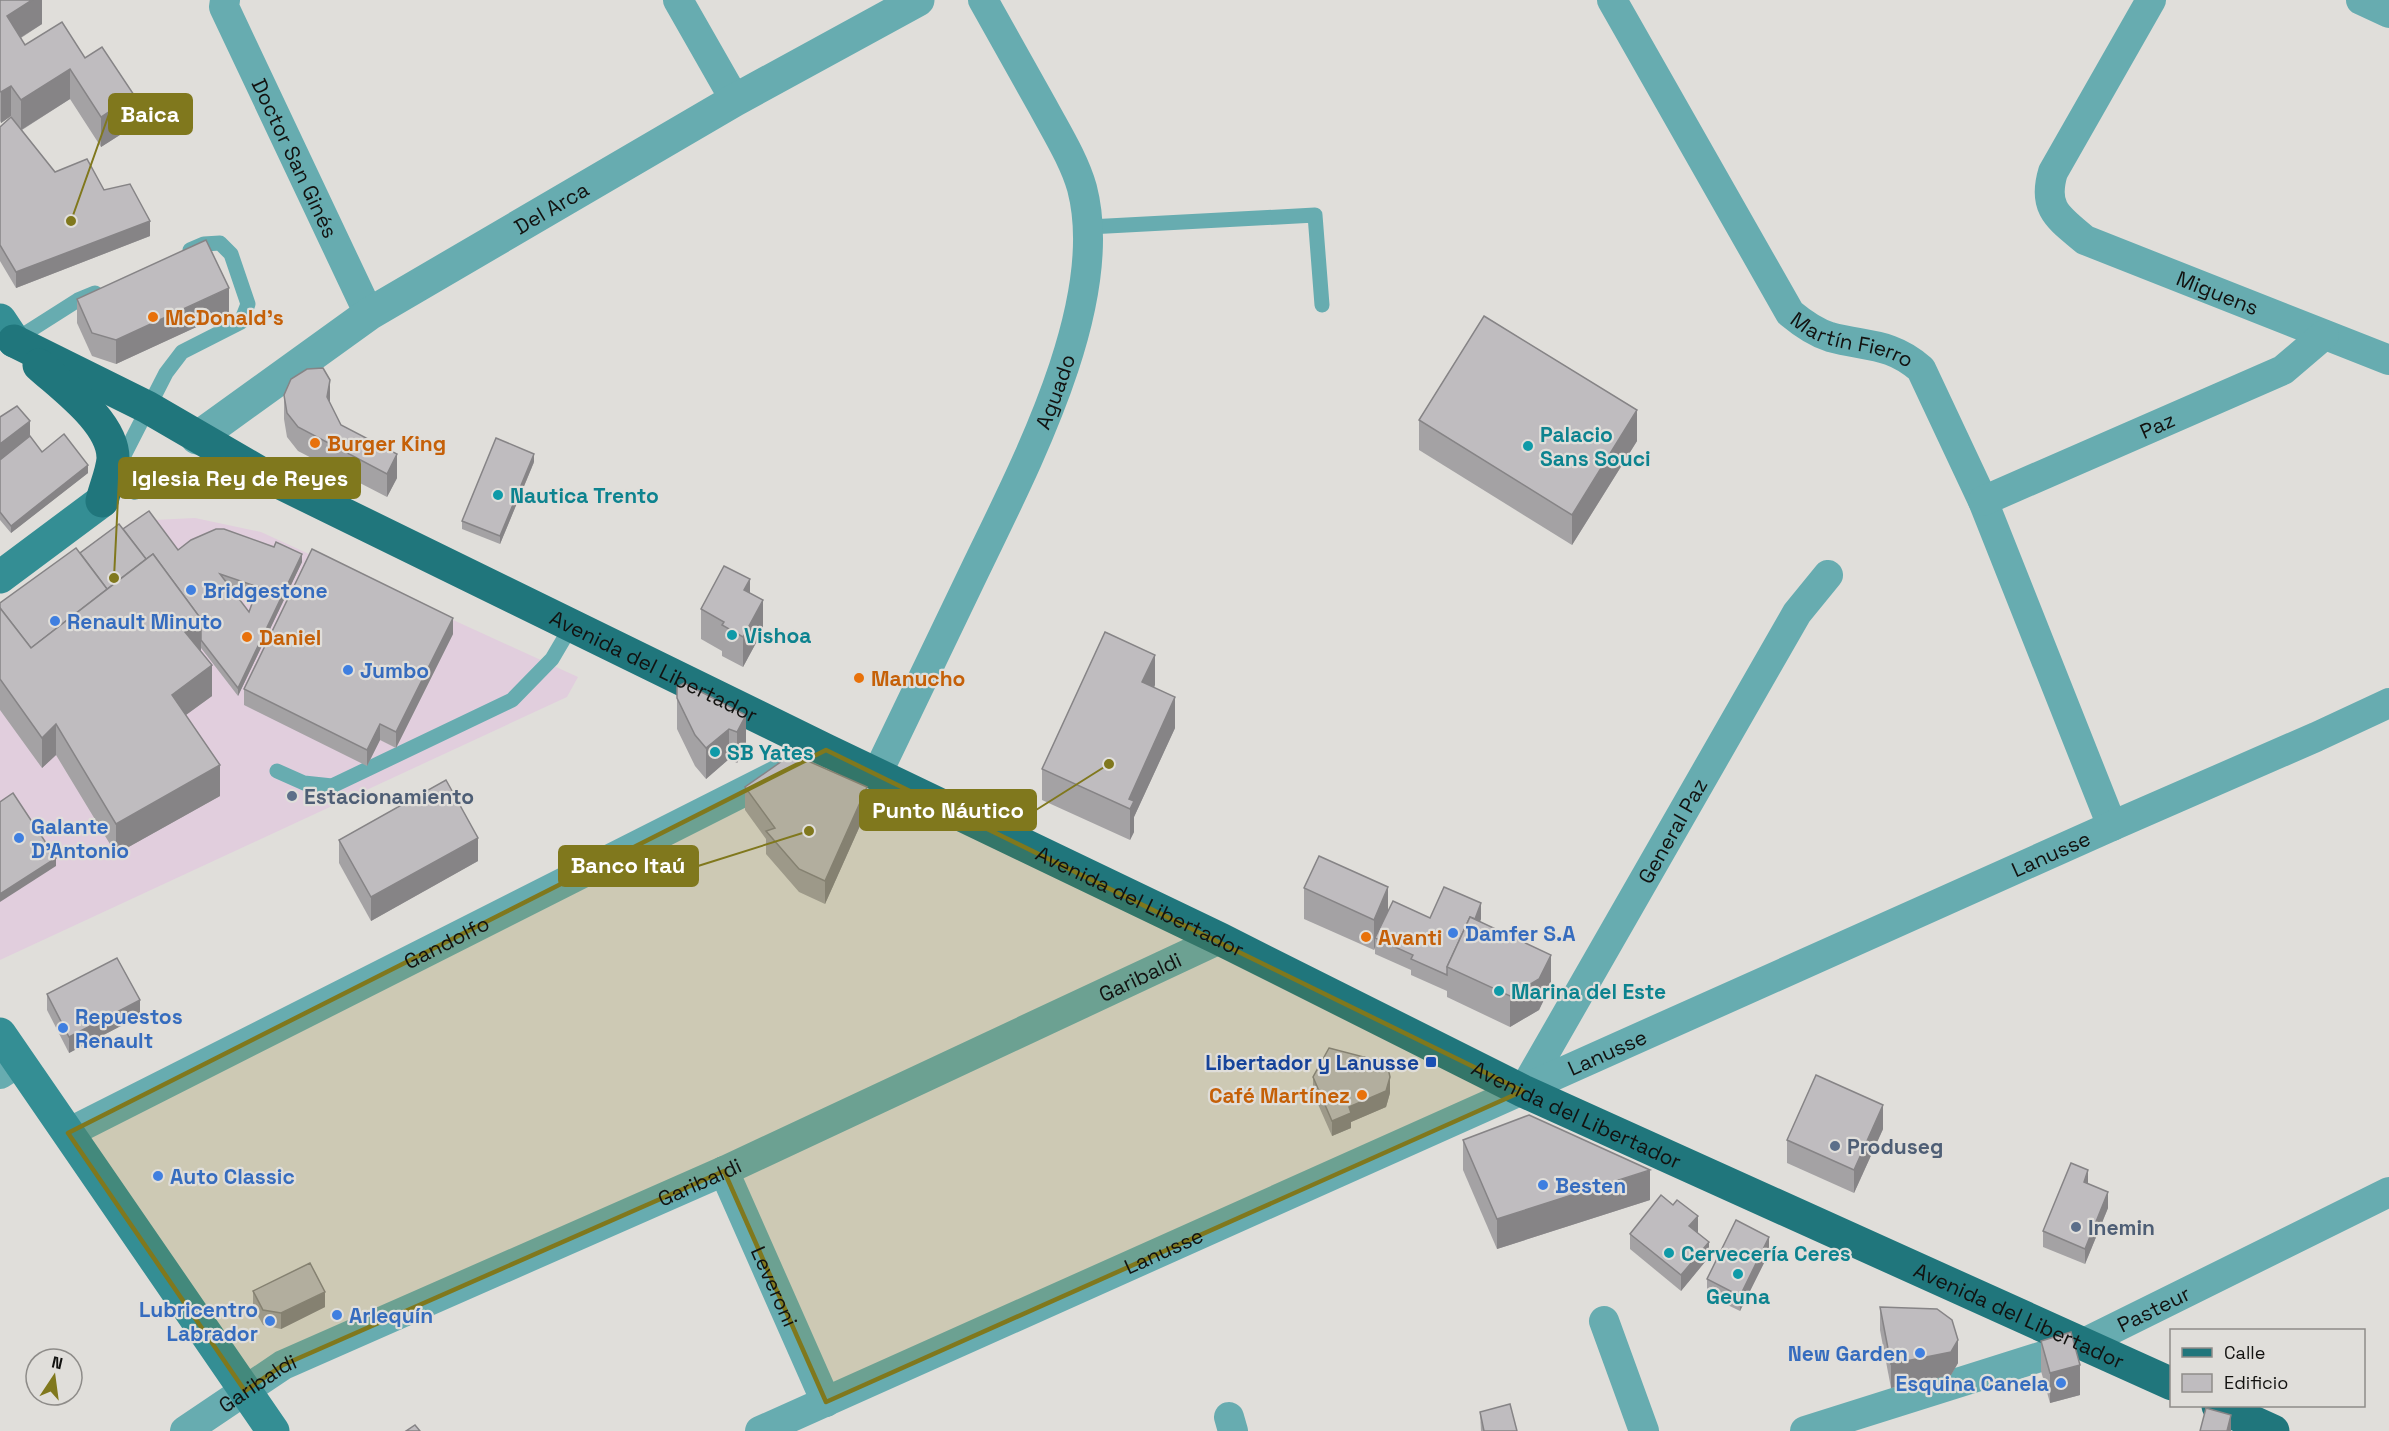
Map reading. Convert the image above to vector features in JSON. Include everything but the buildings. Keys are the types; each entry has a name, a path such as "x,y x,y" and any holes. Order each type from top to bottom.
{"main road":[{"name":"Avenida del Libertador","path":"5,336 147,407 264,475 826,750 1220,939 1523,1091 2170,1383"},
{"path":"5,336 98,421 110,441 113,459 102,501"},
{"path":"0,577 90,507 135,483 197,438"},
{"path":"135,483 216,472 264,475"},
{"path":"0,1034 9,1068 68,1133 273,1431"},
{"path":"2220,1407 2273,1431"}],"street":[{"name":"Doctor San Ginés","path":"225,0 224,8 369,314"},
{"path":"678,0 735,100"},
{"name":"Del Arca","path":"197,438 369,314 735,100 918,0"},
{"name":"Aguado","path":"877,774 1037,440 1065,363 1081,303 1087,268 1089,227 1082,187 1065,146 983,0"},
{"name":"Martín Fierro","path":"1612,0 1790,313 1819,333 1905,355 1921,369 1983,501 2112,826"},
{"name":"Miguens","path":"2151,0 2053,172 2048,188 2054,214 2085,240 2389,360"},
{"path":"2361,0 2389,13"},
{"name":"Paz","path":"1983,501 2283,370 2324,335"},
{"name":"General Paz","path":"1523,1091 1797,613 1828,575"},
{"name":"Lanusse","path":"760,1431 812,1415 2112,826 2387,710"},
{"name":"Gandolfo","path":"68,1133 826,750"},
{"name":"Garibaldi","path":"185,1431 284,1365 724,1172 1220,939"},
{"name":"Leveroni","path":"724,1172 812,1415"},
{"name":"Pasteur","path":"1805,1431 2084,1343 2389,1192"},
{"path":"1604,1321 1644,1431"}],"lane":[{"path":"1089,227 1316,215 1322,305"},
{"path":"102,501 166,373 182,352 241,322 248,304 231,254 220,243 204,244 172,258"},
{"path":"5,336 110,286"},
{"path":"277,771 304,783 332,786 512,700 552,659 572,625"}],"highlighted area":[{"path":"826,750 1523,1091 826,1402 724,1171 283,1365 245,1391 68,1133"}],"shaded area":[{"path":"195,518 261,532 578,677 567,697 0,960 0,617 133,521"}],"place":[{"name":"Baica","path":"71,221"},
{"name":"McDonald's","path":"153,317"},
{"name":"Burger King","path":"315,443"},
{"name":"Palacio Sans Souci","path":"1528,446"},
{"name":"Nautica Trento","path":"498,495"},
{"name":"Iglesia Rey de Reyes","path":"114,578"},
{"name":"Bridgestone","path":"191,590"},
{"name":"Renault Minuto","path":"55,621"},
{"name":"Vishoa","path":"732,635"},
{"name":"Daniel","path":"247,637"},
{"name":"Jumbo","path":"348,670"},
{"name":"Manucho","path":"859,678"},
{"name":"SB Yates","path":"715,752"},
{"name":"Punto Náutico","path":"1109,764"},
{"name":"Estacionamiento","path":"292,796"},
{"name":"Banco Itaú","path":"809,831"},
{"name":"Galante D'Antonio","path":"19,838"},
{"name":"Damfer S.A","path":"1453,933"},
{"name":"Avanti","path":"1366,937"},
{"name":"Marina del Este","path":"1499,991"},
{"name":"Repuestos Renault","path":"63,1028"},
{"name":"Libertador y Lanusse","path":"1431,1062"},
{"name":"Café Martínez","path":"1362,1095"},
{"name":"Produseg","path":"1835,1146"},
{"name":"Auto Classic","path":"158,1176"},
{"name":"Besten","path":"1543,1185"},
{"name":"Inemin","path":"2076,1227"},
{"name":"Cervecería Ceres","path":"1669,1253"},
{"name":"Geuna","path":"1738,1274"},
{"name":"Arlequín","path":"337,1315"},
{"name":"Lubricentro Labrador","path":"270,1321"},
{"name":"New Garden","path":"1920,1353"},
{"name":"Esquina Canela","path":"2061,1383"}]}
